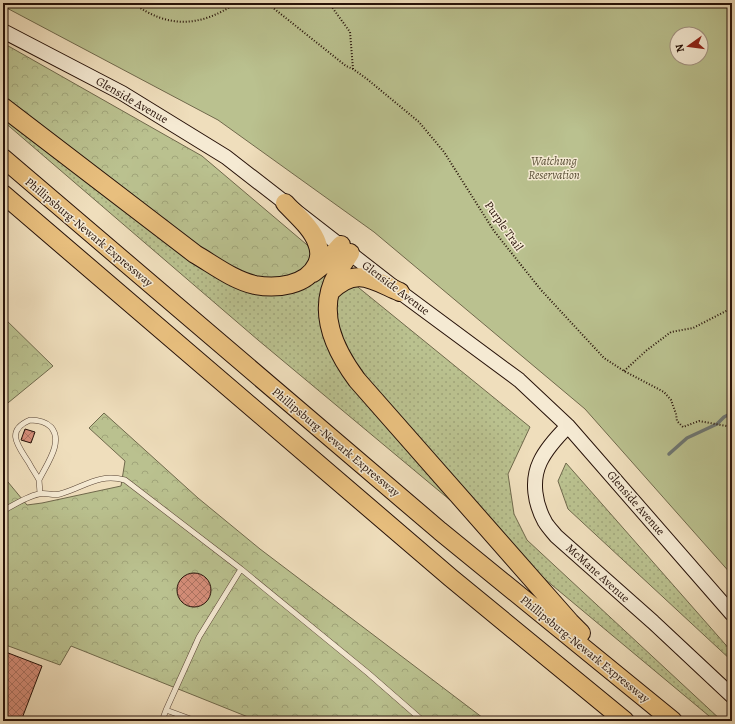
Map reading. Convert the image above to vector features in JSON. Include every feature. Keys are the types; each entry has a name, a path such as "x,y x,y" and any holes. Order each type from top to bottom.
{"highway":[{"path":"3,107 195,254 224,272 243,281 266,286 279,286 293,283 312,274 323,264 346,249"},
{"name":"Phillipsburg-Newark Expressway","path":"3,158 440,531 673,721"},
{"path":"3,194 451,578 625,721"},
{"path":"285,203 313,234 317,242 320,250 319,259 312,274"},
{"path":"346,249 330,292 328,313 332,337 346,366 570,622 673,721"},
{"path":"330,292 338,284 353,277 369,279 400,292"}],"main road":[{"name":"Glenside Avenue","path":"3,31 122,93 226,158 400,292 519,380 568,426 732,614"},
{"name":"McMane Avenue","path":"568,426 548,449 540,462 536,476 535,492 545,523 556,536 653,622 732,696"}],"lane":[{"path":"39,480 54,451 56,437 54,430 44,421 30,420 19,427 16,433 16,439 20,451 39,480 40,493"},
{"path":"3,511 16,503 40,493 52,495 61,494 99,479 110,477 125,480 241,569 368,672 423,721"},
{"path":"162,721 199,637 241,569"},
{"path":"166,710 196,721"}],"path":[{"path":"133,3 155,15 173,21 190,22 211,17 236,3"},
{"name":"Purple Trail","path":"267,3 346,66 367,79 419,122 444,152 494,231 541,290 604,358 624,371 664,392 671,400 677,421 683,427 699,421 732,427"},
{"path":"329,3 350,32 353,70"},
{"path":"624,371 647,350 671,332 693,328 732,308"}],"green space":[{"name":"Watchung Reservation","path":"3,3 732,3 732,575 585,409 374,232 218,120 3,6"},
{"path":"3,43 202,156 332,266 301,288 235,287 3,101"},
{"path":"3,101 332,266 530,427 508,474 514,514 527,540 722,721 715,721 258,340 3,121"},
{"path":"3,317 53,366 3,407"},
{"path":"104,413 198,498 260,549 487,721 258,721 71,646 60,665 3,644 3,476 27,505 121,486 125,461 89,428"},
{"path":"566,463 732,652 732,661 568,509 558,481"}],"building":[{"path":"25,429 35,432 31,443 21,440"},
{"path":"197,573 204,575 209,580 211,590 209,600 204,605 191,607 184,605 179,600 177,587 179,580 184,575"},
{"path":"3,651 42,666 21,721 8,721 3,719"}],"waterway":[{"path":"669,454 687,438 717,424 724,417 732,413"}]}
